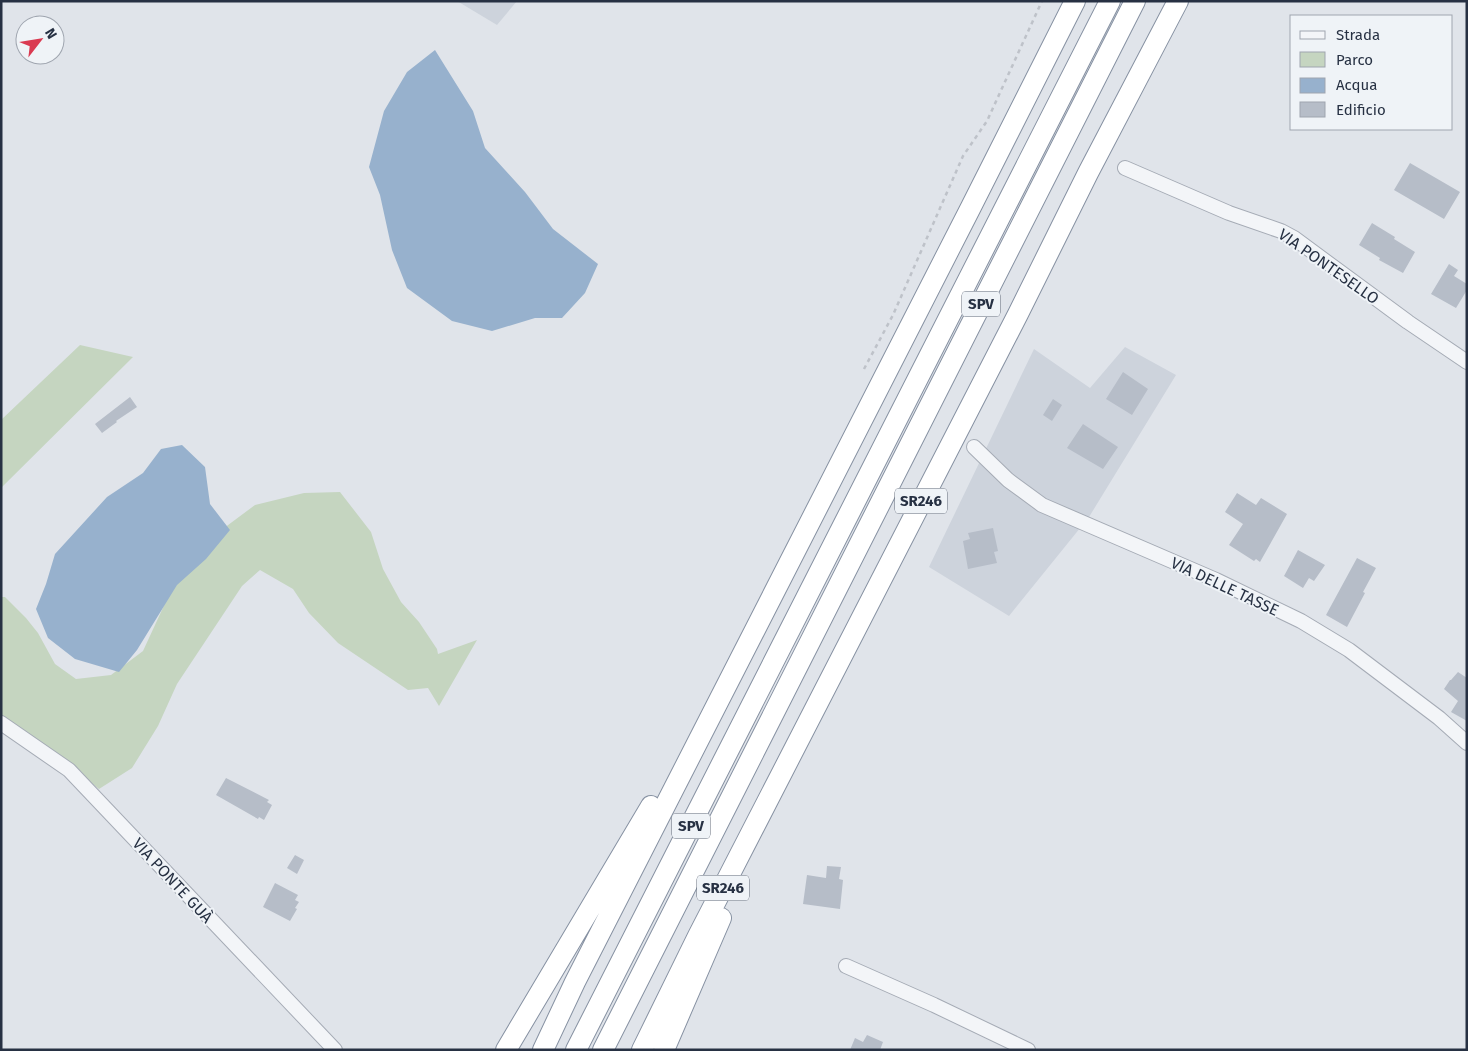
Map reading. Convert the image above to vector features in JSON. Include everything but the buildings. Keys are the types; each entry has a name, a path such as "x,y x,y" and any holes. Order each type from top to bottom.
{"highway":[{"path":"544,1050 575,982 1075,1"},
{"name":"SPV","path":"576,1050 1110,1"},
{"name":"SPV","path":"603,1050 1135,1"},
{"name":"SR246","path":"642,1050 698,936 1178,1"},
{"path":"506,1050 675,766 727,683"},
{"path":"664,1050 740,876 772,813 806,727"}],"street":[{"name":"VIA PONTESELLO","path":"1125,168 1229,213 1281,231 1294,238 1367,293 1467,362"},
{"name":"VIA DELLE TASSE","path":"974,447 1008,480 1042,505 1216,580 1301,621 1349,650 1439,718 1467,744"},
{"name":"VIA PONTE GUÀ","path":"1,723 69,770 334,1050"},
{"path":"846,966 1028,1050"}],"path":[{"path":"864,369 893,315 963,156 987,121 1042,1"}],"shaded area":[{"path":"457,1 517,1 497,25"},
{"path":"1125,347 1176,375 1089,517 1009,616 929,567 1034,349 1090,388"}],"green space":[{"path":"80,345 133,357 1,488 1,420"},
{"path":"340,492 371,532 383,569 401,602 419,622 437,649 438,654 477,640 439,706 428,688 408,690 338,643 309,613 293,589 260,570 242,586 177,684 158,726 132,768 99,789 61,758 1,719 1,597 5,597 26,618 38,633 55,664 76,679 111,675 143,651 179,573 216,534 255,505 304,493"}],"water":[{"path":"435,50 473,111 485,148 525,192 553,229 598,264 585,293 562,318 535,318 492,331 452,321 407,288 392,250 380,195 369,167 384,111 407,72"},
{"path":"182,445 205,467 210,504 230,530 206,559 177,585 137,650 119,672 75,659 48,638 36,609 55,554 107,497 143,473 161,449"}]}
